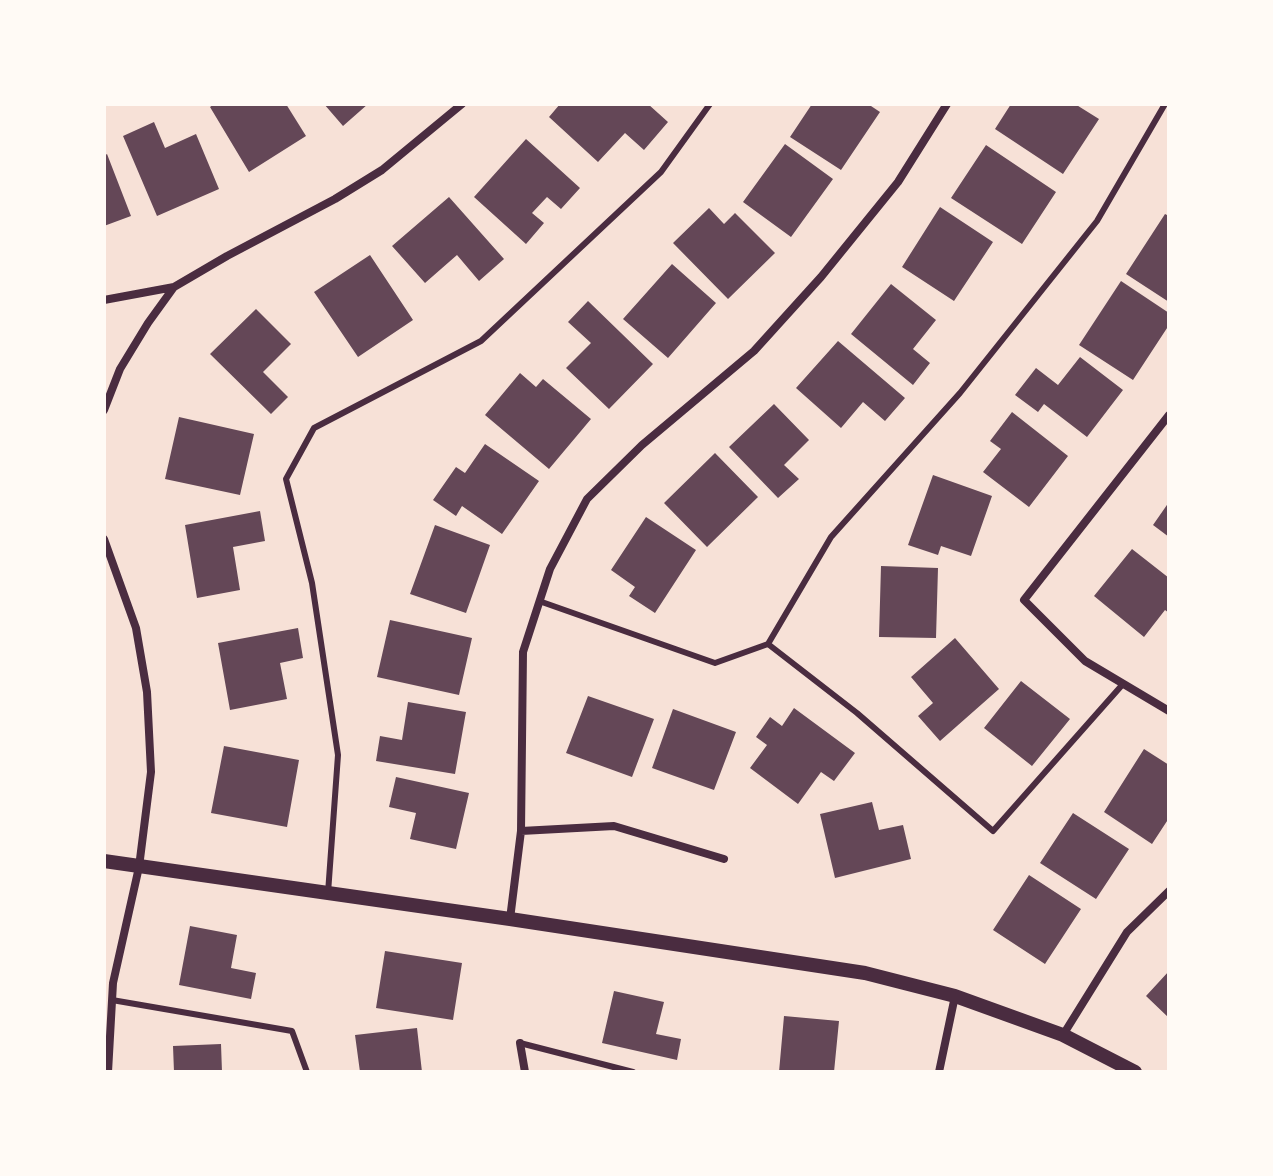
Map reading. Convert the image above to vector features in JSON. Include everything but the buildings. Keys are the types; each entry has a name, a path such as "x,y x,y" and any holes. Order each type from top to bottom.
{"street":[{"path":"104,300 174,287 335,199 382,170 462,104"},
{"path":"510,919 521,831 523,652 550,569 587,499 642,445 754,351 821,277 898,182 947,104"},
{"path":"104,410 120,369 174,287"},
{"path":"1169,415 1024,600 1085,661 1169,711"},
{"path":"104,539 136,628 147,692 151,772 139,867 113,983 108,1072"},
{"path":"521,831 614,826 724,859"},
{"path":"104,861 865,973 955,996 1063,1035 1135,1072"},
{"path":"1063,1035 1127,932 1169,891"},
{"path":"939,1072 955,996"},
{"path":"520,1043 525,1072"}],"lane":[{"path":"328,894 338,755 312,583 286,479 314,428 481,341 661,172 710,104"},
{"path":"539,601 715,663 768,644 831,537 960,393 1097,221 1165,104"},
{"path":"768,644 857,713 993,831 1123,684"},
{"path":"112,1000 292,1031 307,1072"},
{"path":"520,1043 633,1072"}]}
